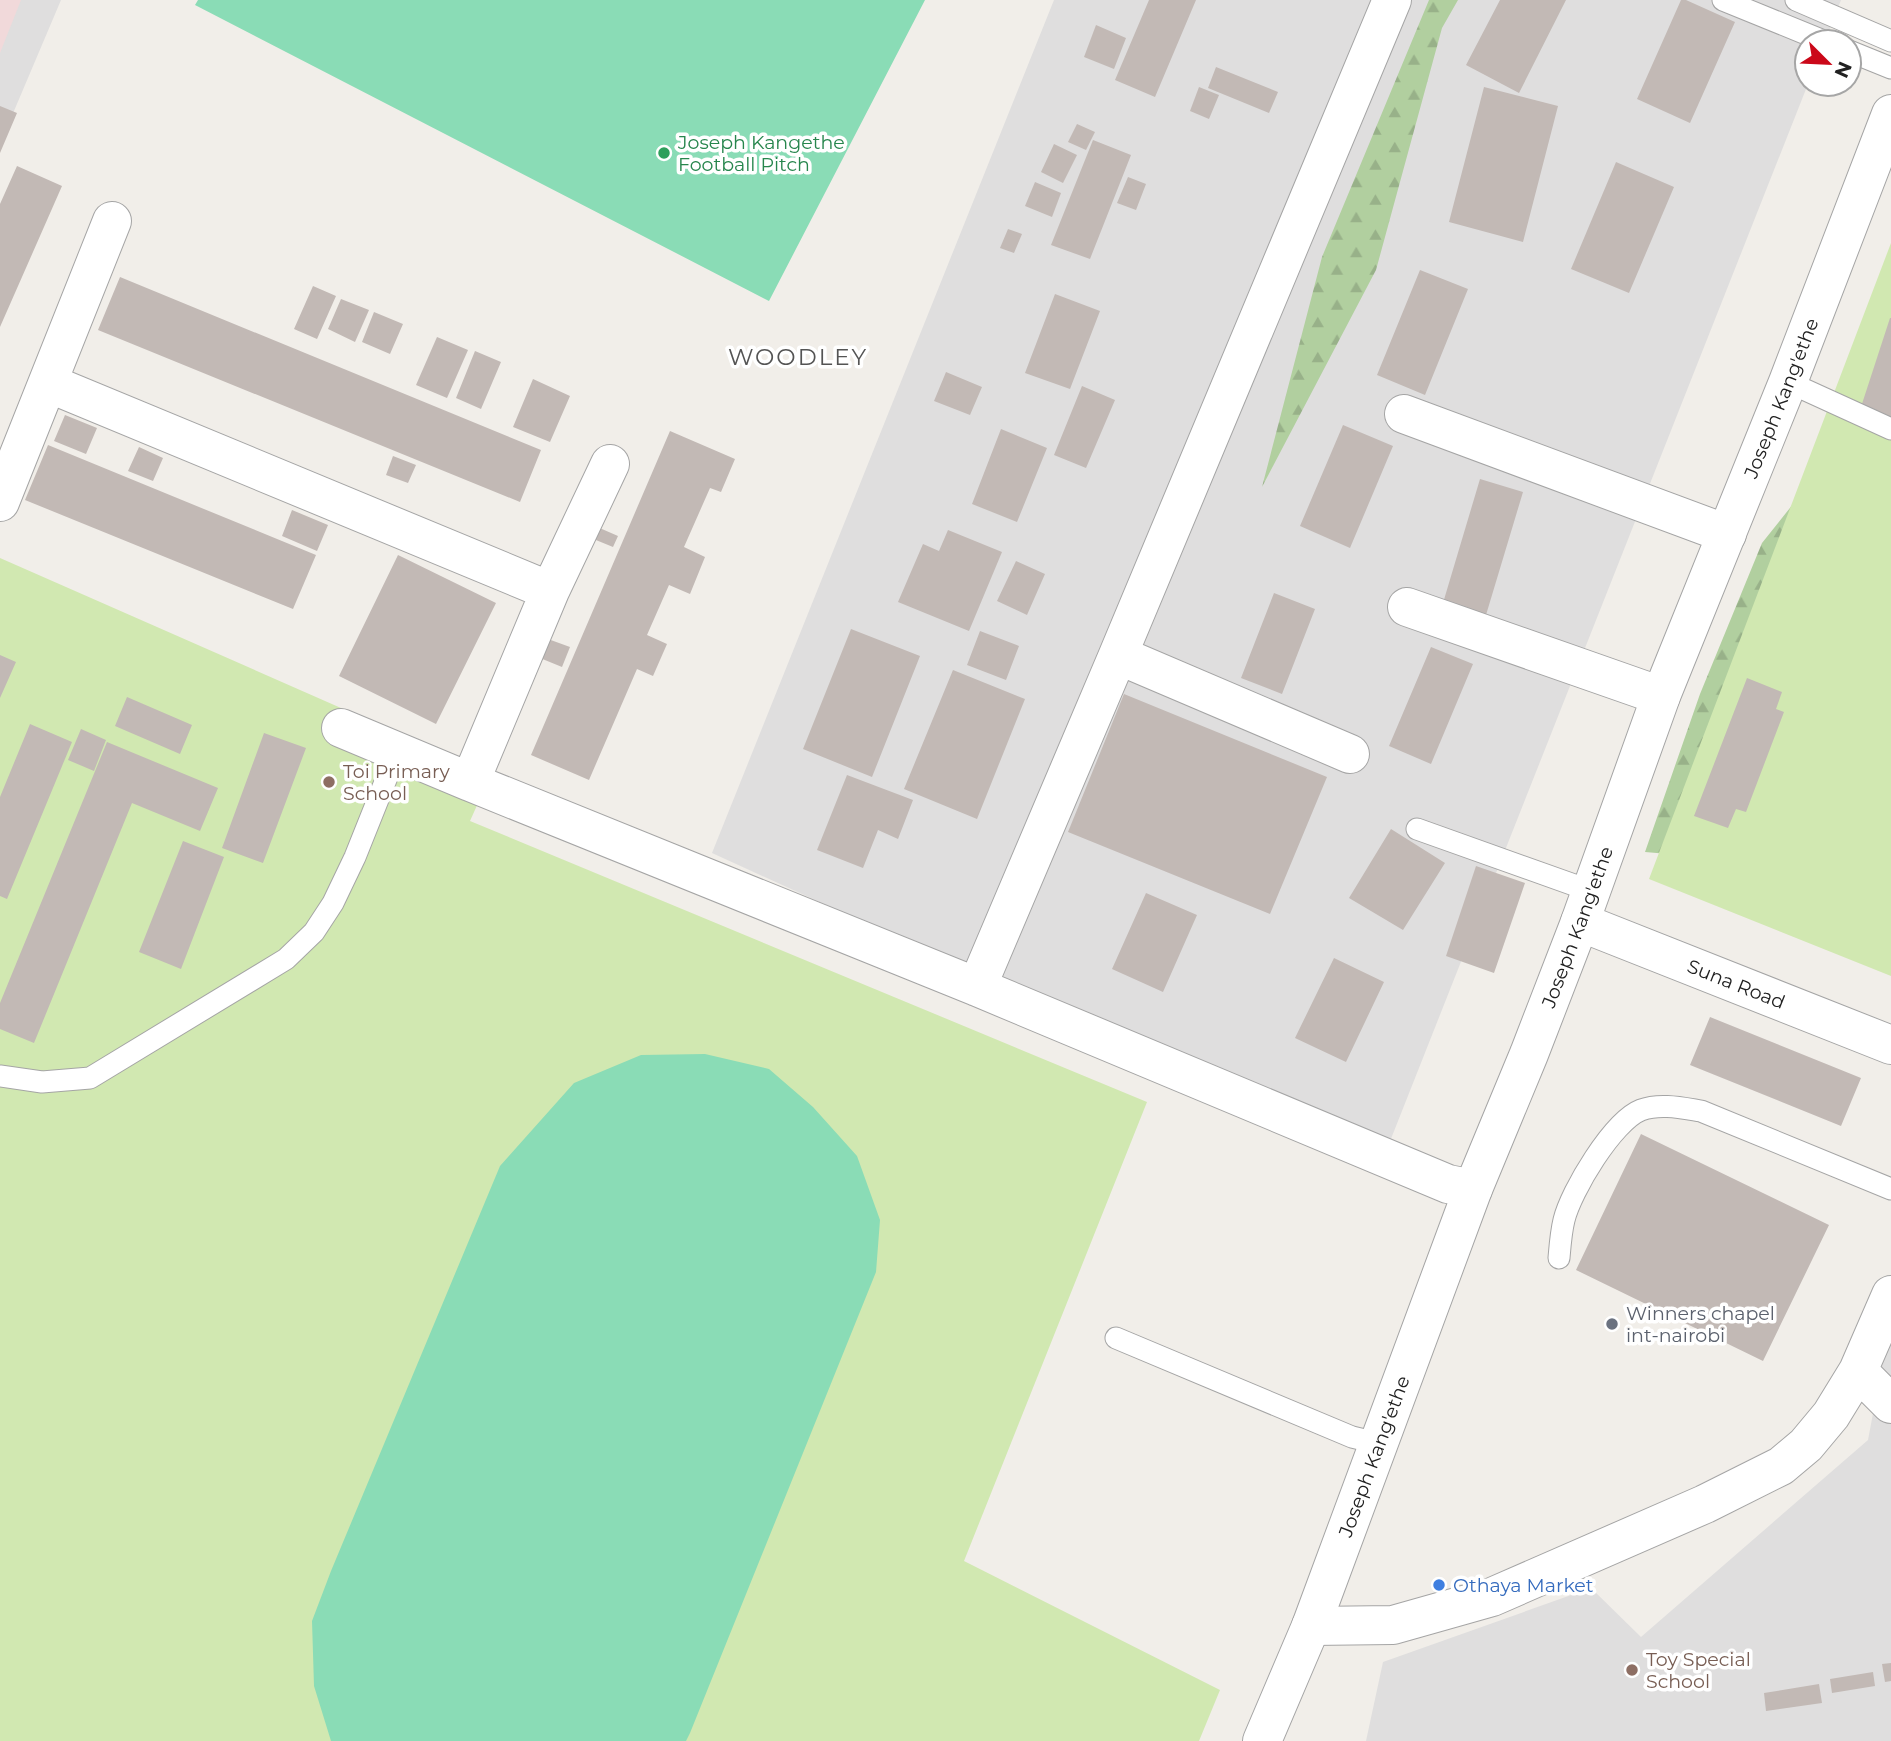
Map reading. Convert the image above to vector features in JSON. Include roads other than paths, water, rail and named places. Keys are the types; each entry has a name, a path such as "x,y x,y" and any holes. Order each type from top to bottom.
{"street":[{"path":"976,987 1392,0"},
{"name":"Joseph Kang'ethe","path":"1262,1741 1311,1626 1473,1189 1586,906 1661,696 1788,382 1891,114"},
{"path":"0,502 113,221"},
{"path":"48,383 550,591"},
{"path":"1404,414 1727,534"},
{"path":"470,782 550,591 610,464"},
{"path":"1407,607 1661,696"},
{"path":"1118,655 1350,754"},
{"path":"341,728 976,987 1448,1184 1473,1189"},
{"name":"Suna Road","path":"1586,906 1891,1045"},
{"path":"1311,1626 1393,1625 1492,1597 1705,1504 1781,1466 1806,1445 1831,1416 1858,1371 1891,1295"},
{"path":"1858,1371 1891,1404"}],"lane":[{"path":"1723,0 1793,29"},
{"path":"1796,0 1891,41"},
{"path":"1863,57 1891,68"},
{"path":"1788,382 1891,429"},
{"path":"0,1076 42,1083 90,1078 286,959 314,932 333,903 355,857 397,752"},
{"path":"1417,829 1586,906"},
{"path":"1559,1258 1564,1219 1582,1179 1606,1142 1626,1119 1642,1110 1673,1106 1701,1111 1891,1189"},
{"path":"1116,1338 1352,1437 1377,1443"}],"place":[{"name":"Joseph Kangethe Football Pitch","path":"664,153"},
{"name":"Toi Primary School","path":"329,782"},
{"name":"Winners chapel int-nairobi","path":"1612,1324"},
{"name":"Othaya Market","path":"1439,1585"},
{"name":"Toy Special School","path":"1632,1670"}],"district":[{"name":"WOODLEY","path":"798,357"}]}
